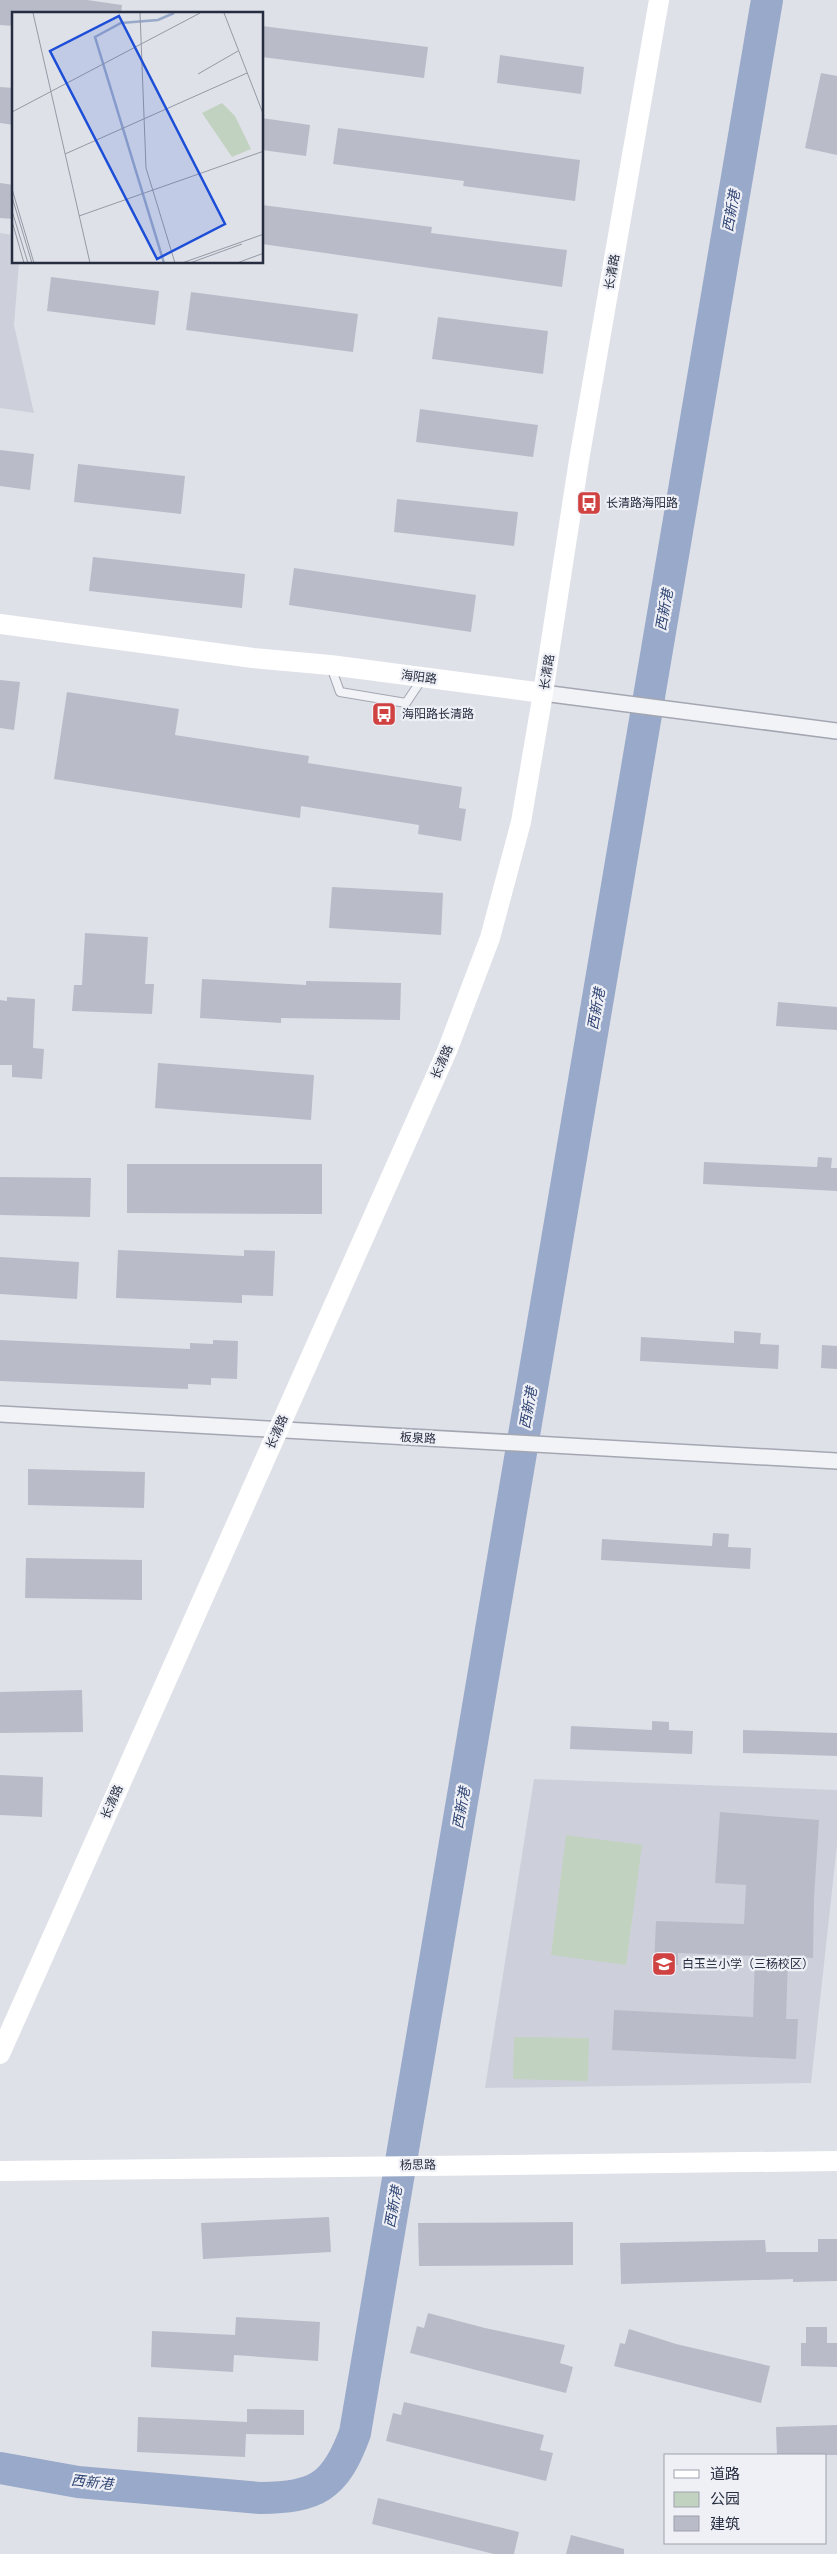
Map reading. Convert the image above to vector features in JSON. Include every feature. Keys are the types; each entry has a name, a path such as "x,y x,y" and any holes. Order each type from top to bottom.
{"main road":[{"name":"长清路","path":"0,2054 447,1051 476,979 507,880 520,822 543,693 579,460 659,0"},
{"name":"海阳路","path":"0,624 253,658 330,665 543,693"},
{"name":"杨思路","path":"0,2171 837,2161"}],"street":[{"name":"海阳路","path":"543,693 837,731"},
{"name":"板泉路","path":"0,1414 837,1461"}],"lane":[{"path":"330,665 340,692 399,702 406,702 423,677"}],"shaded area":[{"path":"0,233 12,235 12,264 19,264 14,325 34,413 0,408"},
{"name":"白玉兰小学（三杨校区）","path":"534,1779 837,1790 837,1845 811,2083 485,2088"}],"green space":[{"path":"566,1835 642,1845 626,1965 551,1955"},
{"path":"514,2037 589,2038 588,2081 513,2079"}],"building":[{"path":"0,0 87,0 122,5 121,12 12,12 12,26 0,25"},
{"path":"264,26 428,47 424,78 264,57"},
{"path":"500,55 584,67 581,94 497,83"},
{"path":"821,73 837,76 837,155 805,148"},
{"path":"0,87 12,88 12,125 0,123"},
{"path":"264,118 310,125 306,156 264,150"},
{"path":"338,128 580,160 575,201 463,186 464,181 333,164"},
{"path":"0,183 12,185 12,219 0,218"},
{"path":"264,205 432,227 431,233 567,250 562,287 264,244"},
{"path":"51,277 159,291 155,325 47,311"},
{"path":"191,292 358,314 353,352 186,330"},
{"path":"438,317 548,331 543,374 432,359"},
{"path":"420,409 538,425 533,457 416,442"},
{"path":"0,450 34,454 30,490 0,486"},
{"path":"78,464 185,476 181,514 74,502"},
{"path":"397,499 518,512 514,546 394,532"},
{"path":"93,557 245,574 242,608 89,591"},
{"path":"294,568 476,595 471,632 289,605"},
{"path":"0,680 20,682 14,730 0,728"},
{"path":"67,692 179,709 175,735 309,756 308,763 462,787 459,808 466,809 461,841 418,834 419,825 301,806 300,818 54,779"},
{"path":"332,887 443,893 441,935 329,928"},
{"path":"85,933 148,937 145,984 154,984 152,1014 72,1011 74,985 82,985"},
{"path":"202,979 306,985 306,981 401,983 400,1020 281,1018 281,1023 200,1018"},
{"path":"7,997 35,999 33,1048 44,1049 42,1079 12,1077 12,1065 0,1065 0,1000 7,1001"},
{"path":"778,1002 837,1007 837,1030 776,1026"},
{"path":"158,1063 314,1075 311,1120 155,1108"},
{"path":"818,1157 832,1158 831,1168 837,1168 837,1191 703,1184 704,1162 817,1167"},
{"path":"127,1164 322,1164 322,1214 127,1213"},
{"path":"0,1177 91,1178 90,1217 0,1215"},
{"path":"118,1250 244,1256 244,1250 275,1251 273,1296 242,1295 242,1303 116,1298"},
{"path":"0,1257 79,1262 77,1299 0,1294"},
{"path":"734,1331 761,1333 760,1344 779,1345 778,1369 640,1361 641,1337 734,1343"},
{"path":"0,1340 190,1349 190,1343 213,1344 213,1340 238,1341 237,1379 211,1378 211,1385 188,1384 188,1389 0,1381"},
{"path":"822,1345 837,1346 837,1369 821,1368"},
{"path":"28,1469 145,1472 144,1508 28,1505"},
{"path":"713,1533 729,1534 728,1547 751,1548 750,1569 601,1560 602,1539 712,1546"},
{"path":"26,1558 142,1560 142,1600 25,1598"},
{"path":"82,1690 83,1732 0,1733 0,1692"},
{"path":"652,1721 669,1722 669,1730 693,1731 692,1754 570,1749 571,1726 652,1730"},
{"path":"743,1730 837,1733 837,1756 743,1753"},
{"path":"0,1775 43,1777 42,1817 0,1815"},
{"path":"720,1812 819,1820 814,1898 813,1958 788,1957 786,2019 798,2019 796,2059 612,2050 614,2010 753,2017 755,1956 678,1953 678,1965 654,1964 656,1921 744,1924 746,1885 715,1883"},
{"path":"329,2217 331,2252 203,2259 201,2223"},
{"path":"573,2222 573,2265 419,2266 418,2223"},
{"path":"818,2239 837,2239 837,2281 793,2282 793,2279 621,2284 620,2243 765,2240 766,2252 818,2252"},
{"path":"428,2313 485,2328 565,2345 560,2363 573,2367 566,2393 410,2353 417,2326 424,2328"},
{"path":"236,2317 320,2322 318,2361 234,2355 233,2372 151,2367 152,2331 235,2335"},
{"path":"806,2327 827,2327 827,2343 837,2343 837,2367 801,2366 801,2343 806,2343"},
{"path":"629,2329 676,2344 770,2366 761,2403 614,2366 620,2343 625,2344"},
{"path":"404,2402 544,2435 540,2450 553,2453 546,2481 386,2441 393,2413 401,2415"},
{"path":"247,2409 304,2410 304,2435 246,2434 245,2457 137,2452 138,2417 247,2422"},
{"path":"837,2425 837,2455 777,2454 776,2427"},
{"path":"378,2498 519,2532 514,2554 494,2554 372,2524"},
{"path":"571,2535 624,2549 624,2554 566,2554"}],"waterway":[{"name":"西新港","path":"0,2468 78,2482 260,2498 279,2497 296,2495 321,2486 340,2466 355,2433 767,0"}],"place":[{"name":"长清路海阳路","path":"589,503"},
{"name":"海阳路长清路","path":"384,714"},
{"name":"白玉兰小学（三杨校区）","path":"664,1964"}]}
